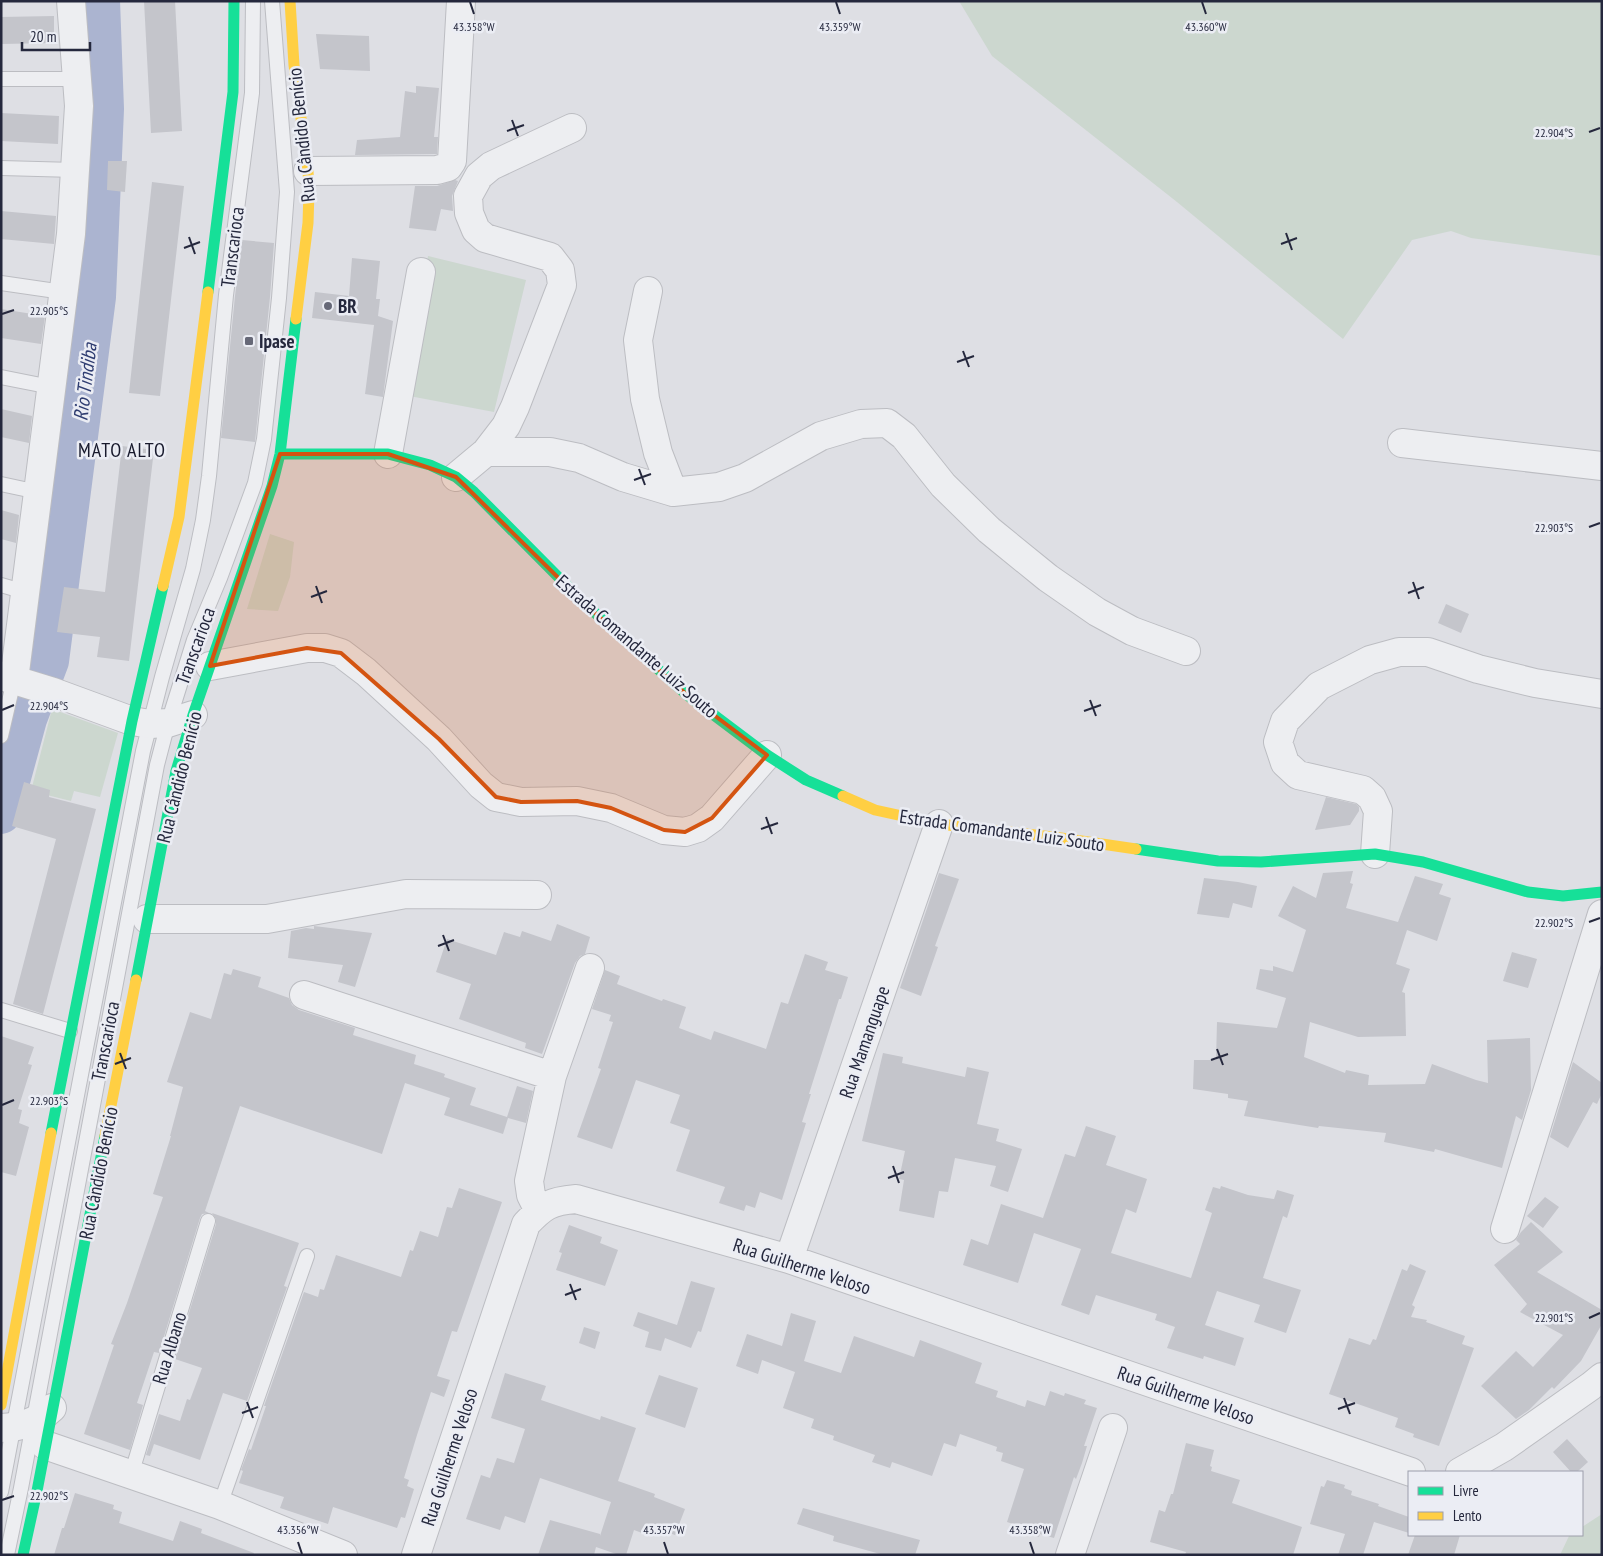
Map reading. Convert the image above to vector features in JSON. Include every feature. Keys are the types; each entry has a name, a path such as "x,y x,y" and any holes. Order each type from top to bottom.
{"main road":[{"name":"Rua Cândido Benício","path":"23,1555 37,1491 24,1423 70,1031 161,721 179,517 233,92 234,1"},
{"name":"Rua Cândido Benício","path":"161,721 210,666 272,486 280,454 308,223 309,191 294,65 290,1"},
{"name":"Estrada Comandante Luiz Souto","path":"280,454 388,454 430,465 456,477 474,492 598,616 686,694 767,755 806,780 875,810 939,824 1061,838 1218,862 1261,862 1375,854 1423,862 1528,892 1563,896 1602,892"},
{"name":"Rua Cândido Benício","path":"24,1423 147,920 176,771 161,721"}],"street":[{"path":"71,1 79,106 71,234 38,492 13,588 25,684 161,721"},
{"path":"308,171 437,170 448,167 452,161 461,1"},
{"path":"456,477 486,452 506,426 562,285 560,270 550,257 485,238 476,230 469,213 468,196 478,176 491,166 572,128"},
{"path":"388,454 420,272"},
{"path":"648,291 638,340 645,400 658,453 673,492"},
{"path":"486,452 550,452 579,458 623,476 673,492 719,487 745,478 822,436 861,424 887,423 904,436 943,485 989,530 1048,578 1097,612 1132,630 1186,651"},
{"path":"1402,443 1602,466"},
{"path":"210,666 307,648 325,648 340,653 366,672 431,732 481,785 496,797 521,802 577,801 611,808 664,830 685,832 698,828 712,818 767,755"},
{"path":"1375,854 1378,811 1372,798 1363,790 1298,775 1285,763 1282,756 1278,742 1286,721 1319,686 1370,660 1399,652 1428,652 1487,672 1535,683 1602,694"},
{"name":"Rua Mamanguape","path":"789,1259 939,824"},
{"path":"147,920 267,919 406,894 537,895"},
{"path":"1504,1228 1602,914"},
{"path":"539,1211 532,1195 529,1181 552,1076 590,968"},
{"path":"304,995 552,1076"},
{"name":"Rua Guilherme Veloso","path":"416,1555 526,1224 539,1211 556,1201 576,1199 789,1259 1408,1471"},
{"path":"1462,1471 1504,1447 1602,1377"},
{"path":"24,1423 130,1475 220,1505 343,1555"},
{"path":"1070,1555 1113,1428"}],"lane":[{"name":"Transcarioca","path":"161,721 203,520 209,476 226,295 252,93 253,1"},
{"name":"Transcarioca","path":"6,1555 21,1488 24,1423 88,1034 143,751 161,721 220,578 255,483 264,439 280,288 286,192 272,1"},
{"path":"1,79 77,79"},
{"path":"1,168 75,170"},
{"path":"1,283 63,292"},
{"path":"1,377 51,387"},
{"path":"1,484 38,492"},
{"path":"1,736 25,684"},
{"path":"1,1010 70,1031"},
{"name":"Rua Albano","path":"130,1475 208,1221"},
{"path":"220,1505 307,1256"},
{"name":"Transcarioca","path":"1,1492 24,1423"}],"highlighted area":[{"path":"280,454 388,454 456,477 584,603 686,694 767,755 712,818 685,832 664,830 611,808 577,801 521,802 496,797 439,739 341,653 307,648 210,666"}],"shaded area":[{"path":"959,1 1602,1 1602,256 1471,238 1451,231 1412,240 1343,339 1177,202 992,56"},
{"path":"428,256 526,280 494,412 404,395"},
{"path":"270,534 294,542 290,577 278,611 247,609"},
{"path":"52,709 118,733 100,797 74,791 71,801 31,791"},
{"path":"1602,1514 1602,1555 1560,1555 1569,1536 1583,1536 1583,1526"}],"building":[{"path":"144,1 175,1 182,131 151,133"},
{"path":"54,16 54,43 1,44 1,17"},
{"path":"316,34 369,36 370,71 320,69"},
{"path":"416,86 439,88 434,137 438,137 437,154 355,155 357,140 400,137 405,91 416,93"},
{"path":"1,113 59,116 58,144 1,141"},
{"path":"108,161 127,161 125,192 107,190"},
{"path":"455,180 458,181 452,196 453,211 441,209 436,231 409,228 415,186 437,186"},
{"path":"152,182 184,186 160,396 129,393"},
{"path":"1,211 56,216 54,244 1,239"},
{"name":"Ipase","path":"242,240 274,243 255,442 221,438"},
{"path":"352,258 380,261 376,299 380,299 378,316 393,321 383,397 365,394 374,325 312,318 315,292 349,296"},
{"path":"1,309 45,316 41,344 1,338"},
{"path":"1,409 32,416 29,443 1,437"},
{"path":"122,446 154,450 129,661 97,657 100,637 57,632 64,587 105,592"},
{"path":"1,510 19,515 16,543 1,539"},
{"path":"1446,604 1469,614 1461,633 1438,623"},
{"path":"24,782 50,790 49,797 96,809 43,1014 13,1004 56,839 12,826"},
{"path":"1326,797 1356,804 1359,807 1359,811 1350,825 1315,830"},
{"path":"1353,871 1350,883 1353,884 1346,908 1398,922 1415,876 1443,884 1439,894 1451,898 1437,941 1407,930 1396,964 1410,969 1402,992 1405,993 1406,1036 1358,1037 1310,1022 1304,1057 1345,1073 1346,1070 1369,1075 1368,1085 1425,1084 1432,1064 1488,1083 1487,1040 1530,1038 1531,1090 1522,1120 1516,1116 1502,1168 1435,1149 1434,1152 1384,1142 1386,1133 1319,1126 1318,1128 1244,1116 1248,1101 1228,1098 1228,1094 1193,1089 1194,1060 1216,1060 1217,1022 1277,1028 1286,998 1256,989 1260,969 1273,971 1273,966 1293,972 1306,930 1278,916 1293,886 1316,898 1323,873"},
{"path":"939,873 959,879 935,946 938,947 921,996 900,988"},
{"path":"1204,878 1257,886 1252,908 1233,903 1229,918 1197,914"},
{"path":"557,924 590,937 585,954 580,956 575,963 542,1054 525,1048 526,1043 459,1019 471,984 436,972 447,939 496,955 504,932 520,937 522,931 551,941"},
{"path":"314,926 372,933 355,987 338,982 343,965 288,958 291,931 306,928 314,929"},
{"path":"1512,952 1537,959 1528,988 1503,981"},
{"path":"805,954 828,962 825,970 848,977 841,999 839,999 809,1094 811,1094 802,1122 806,1123 782,1200 760,1192 755,1208 746,1205 744,1211 719,1203 725,1187 676,1171 690,1130 670,1123 680,1095 636,1080 612,1149 577,1137 601,1069 598,1068 613,1022 609,1021 611,1015 592,1009 605,970 620,976 617,984 662,1001 663,999 686,1007 679,1028 711,1040 714,1031 766,1049 781,1002 788,1004"},
{"path":"233,969 261,977 258,987 289,998 292,1005 299,1010 355,1028 353,1035 416,1055 414,1064 445,1074 444,1077 476,1088 470,1105 507,1117 517,1086 533,1091 526,1123 508,1118 503,1134 444,1115 450,1098 405,1083 382,1154 240,1106 205,1211 209,1213 202,1214 200,1218 159,1353 154,1352 137,1403 143,1405 130,1450 84,1434 114,1345 111,1344 163,1197 153,1194 171,1136 183,1087 167,1082 190,1012 211,1019 224,973 231,975"},
{"path":"1,1036 34,1047 28,1064 32,1065 18,1109 22,1110 19,1123 29,1127 16,1176 1,1172"},
{"path":"883,1053 903,1057 902,1063 965,1077 967,1067 989,1072 977,1124 999,1129 996,1141 1022,1149 1008,1192 990,1186 996,1166 955,1158 948,1192 939,1191 934,1218 899,1211 904,1180 899,1179 905,1151 862,1141"},
{"path":"1573,1062 1602,1083 1602,1093 1597,1104 1593,1102 1568,1148 1550,1137"},
{"path":"1086,1126 1116,1136 1106,1165 1147,1179 1136,1213 1126,1209 1111,1253 1191,1278 1212,1213 1205,1210 1213,1187 1220,1189 1221,1186 1248,1195 1274,1199 1277,1190 1294,1195 1287,1218 1283,1216 1263,1278 1301,1290 1286,1333 1254,1322 1260,1305 1217,1291 1205,1325 1244,1338 1235,1366 1204,1356 1203,1359 1167,1348 1175,1327 1155,1320 1157,1314 1096,1295 1089,1315 1061,1305 1081,1249 1034,1233 1018,1283 963,1265 971,1239 988,1245 1001,1204 1043,1218 1065,1154 1075,1157"},
{"path":"459,1188 502,1202 457,1332 452,1331 437,1376 450,1380 444,1397 431,1392 417,1435 404,1478 409,1480 407,1486 414,1489 405,1518 401,1517 397,1528 333,1507 328,1524 280,1508 284,1497 239,1483 243,1471 241,1470 249,1449 251,1450 266,1406 264,1406 304,1292 318,1297 320,1289 324,1290 336,1255 401,1277 410,1250 413,1251 420,1231 438,1237 447,1207 452,1208"},
{"path":"1545,1197 1559,1207 1543,1228 1527,1216"},
{"path":"212,1213 299,1243 284,1286 287,1287 247,1401 223,1393 200,1460 154,1444 150,1456 146,1455 159,1414 180,1421 187,1399 190,1400 202,1368 175,1359 216,1224 216,1219"},
{"path":"1531,1222 1563,1252 1537,1272 1602,1310 1602,1324 1581,1361 1554,1389 1552,1387 1529,1410 1516,1419 1481,1386 1516,1351 1533,1367 1563,1335 1520,1312 1527,1304 1494,1265 1520,1244 1516,1240"},
{"path":"569,1225 602,1237 600,1243 618,1250 605,1286 556,1270 562,1253 559,1252"},
{"path":"1410,1264 1426,1271 1412,1305 1415,1307 1411,1317 1427,1320 1426,1322 1465,1336 1462,1344 1474,1348 1439,1446 1413,1437 1414,1434 1395,1427 1398,1418 1329,1394 1349,1338 1370,1345 1373,1339 1376,1340 1402,1269 1407,1271"},
{"path":"691,1281 715,1288 701,1332 698,1331 691,1348 665,1338 661,1351 645,1347 649,1332 633,1326 638,1312 677,1325"},
{"path":"791,1313 816,1321 804,1361 841,1373 854,1336 914,1357 920,1340 982,1363 975,1383 998,1391 996,1397 1025,1407 1027,1400 1045,1406 1050,1391 1064,1396 1065,1393 1086,1400 1084,1404 1097,1408 1084,1446 1087,1446 1082,1463 1076,1479 1074,1477 1054,1538 1040,1534 1039,1537 1019,1530 1020,1526 1007,1522 1024,1469 1001,1461 1003,1453 996,1451 997,1447 960,1434 956,1447 944,1443 932,1476 892,1462 890,1468 872,1462 875,1455 833,1440 834,1436 811,1428 814,1419 783,1408 795,1372 762,1360 758,1374 736,1366 747,1334 782,1346"},
{"path":"584,1327 600,1332 595,1349 579,1343"},
{"path":"505,1373 546,1386 541,1400 600,1420 601,1416 636,1428 618,1481 655,1494 654,1497 685,1509 675,1535 645,1524 642,1533 634,1530 626,1555 619,1555 596,1547 594,1555 538,1555 550,1520 600,1534 600,1536 611,1502 540,1478 525,1523 505,1516 500,1530 466,1519 481,1475 490,1478 497,1458 514,1463 525,1429 491,1418"},
{"path":"659,1375 698,1388 685,1428 645,1414"},
{"path":"1567,1439 1588,1462 1578,1471 1570,1471 1553,1452"},
{"path":"1186,1443 1214,1450 1210,1466 1212,1467 1211,1471 1240,1480 1232,1503 1302,1527 1293,1555 1185,1555 1186,1552 1150,1542 1159,1510 1165,1512 1171,1494 1173,1494"},
{"path":"1327,1480 1345,1485 1344,1488 1352,1491 1351,1495 1379,1504 1378,1506 1408,1517 1408,1533 1374,1522 1363,1555 1338,1555 1345,1534 1310,1524 1321,1486 1324,1487"},
{"path":"75,1493 114,1505 113,1509 122,1512 119,1523 173,1541 180,1521 202,1529 201,1533 254,1553 253,1555 54,1555"},
{"path":"803,1508 920,1540 915,1555 884,1555 833,1541 834,1536 797,1524"},
{"path":"1415,1536 1460,1536 1454,1555 1408,1555"}],"waterway":[{"name":"Rio Tindiba","path":"1,814 27,719 49,661 96,297 104,109 100,1"}],"traffic: fast":[{"path":"208,292 233,92 234,1"},
{"path":"136,980 176,771 193,715 272,486 280,454 296,319"},
{"path":"280,454 388,454 430,465 456,477 474,492 584,603 686,694 767,755 806,780 843,796"},
{"path":"51,1133 132,721 163,586"},
{"path":"1136,849 1218,861 1261,862 1375,854 1423,862 1528,892 1563,896 1602,892"},
{"path":"23,1555 105,1136"}],"traffic: slow":[{"path":"290,1 294,65 309,191 308,223 296,319"},
{"path":"163,586 179,517 208,292"},
{"path":"843,796 875,810 939,824 1136,849"},
{"path":"105,1136 136,980"},
{"path":"1,1405 51,1133"}],"place":[{"name":"BR","path":"328,306"},
{"name":"Ipase","path":"249,341"}],"district":[{"name":"MATO ALTO","path":"122,450"}]}
